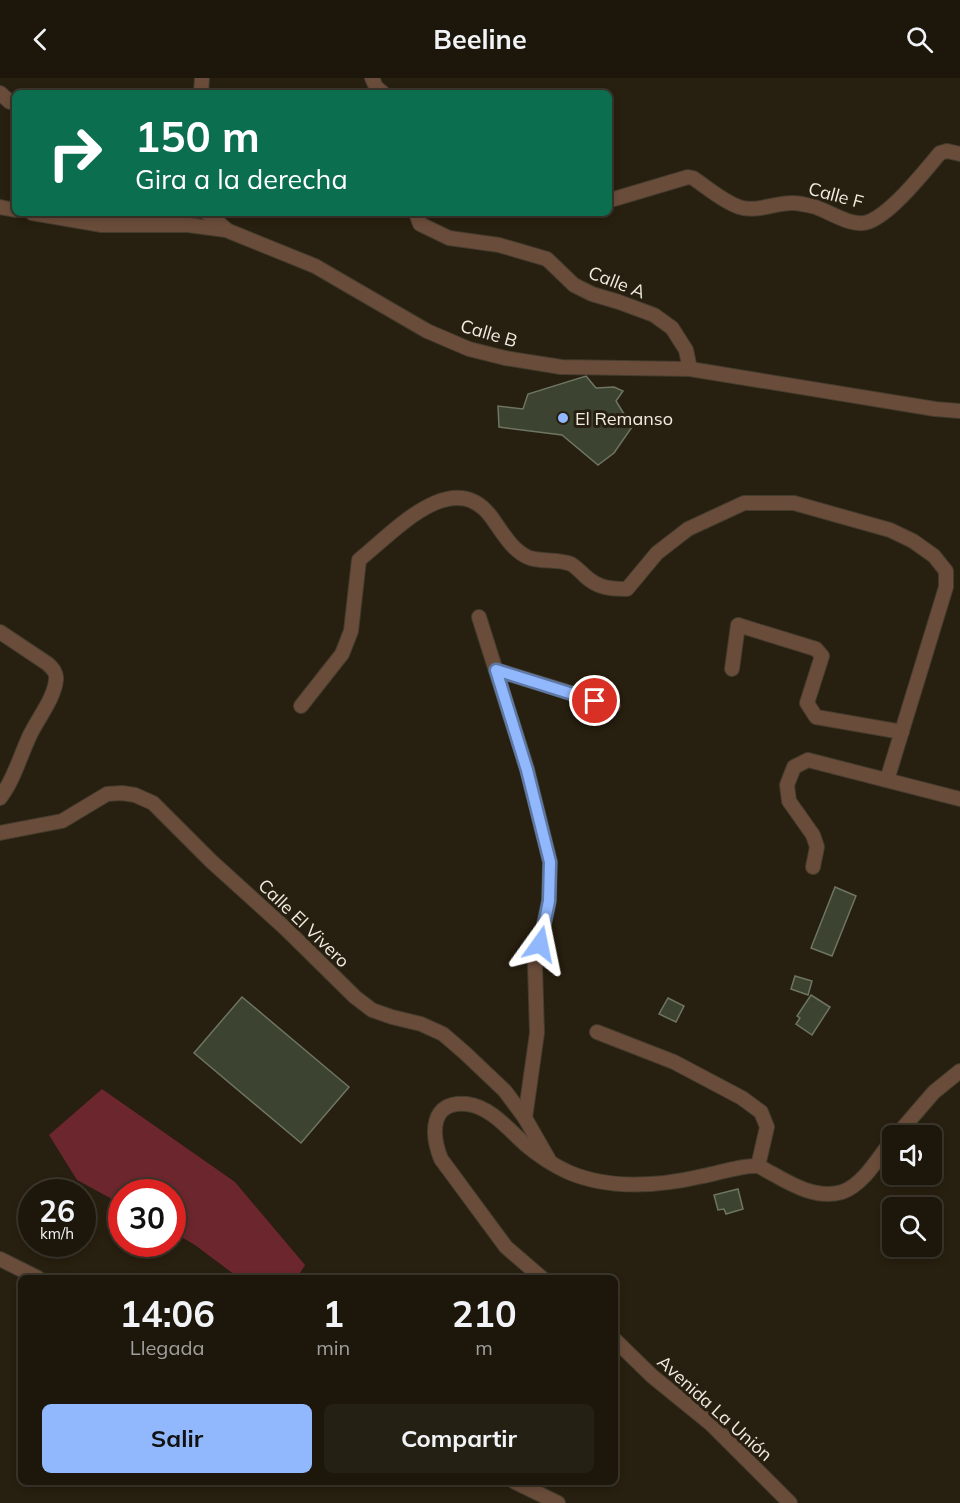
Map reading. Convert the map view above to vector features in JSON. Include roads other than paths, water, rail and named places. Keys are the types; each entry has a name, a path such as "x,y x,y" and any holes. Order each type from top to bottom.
{"street":[{"name":"Calle F","path":"614,199 688,177 741,208 793,203 813,206 834,213 844,220 867,222 910,189 940,153 947,151 960,154"},
{"name":"Calle B","path":"50,216 102,225 188,225 226,230 315,266 428,331 469,349 505,358 561,367 690,369 934,409 960,411"},
{"path":"210,216 226,230"},
{"name":"Calle A","path":"417,216 420,224 449,238 499,245 547,259 574,285 592,294 654,315 672,328 686,351 690,369"},
{"path":"301,706 342,654 351,631 359,560 418,510 448,498 468,499 484,508 511,544 529,558 572,565 591,581 607,589 627,589 657,553 688,529 744,503 794,503 891,530 913,541 934,556 946,571 946,587 887,780"},
{"path":"479,617 527,770 550,862 549,901 535,965 537,1034 525,1118"},
{"path":"732,669 738,625 816,649 822,656 807,703 816,717 902,732"},
{"path":"0,632 48,664 56,678 7,789 0,798"},
{"path":"496,670 613,706"},
{"path":"813,867 817,847 813,835 789,801 787,785 794,767 808,760 960,799"},
{"name":"Calle El Vivero","path":"0,833 62,821 107,794 135,795 153,803 355,997 372,1010 422,1024 442,1034 505,1091 525,1118 551,1164"},
{"path":"597,1032 674,1062 742,1098 761,1112 767,1127 758,1166"},
{"path":"906,1125 934,1092 960,1071"},
{"path":"539,1275 506,1247 441,1158 435,1143 435,1127 438,1114 451,1105 468,1104 489,1113 551,1164 597,1181 623,1185 681,1181 758,1166 801,1190 825,1194 843,1192 860,1180 882,1152"},
{"path":"0,1259 32,1275"},
{"name":"Avenida La Unión","path":"618,1343 652,1376 711,1424 790,1503"},
{"path":"521,1485 558,1503"}],"place":[{"name":"El Remanso","path":"563,418"}]}
